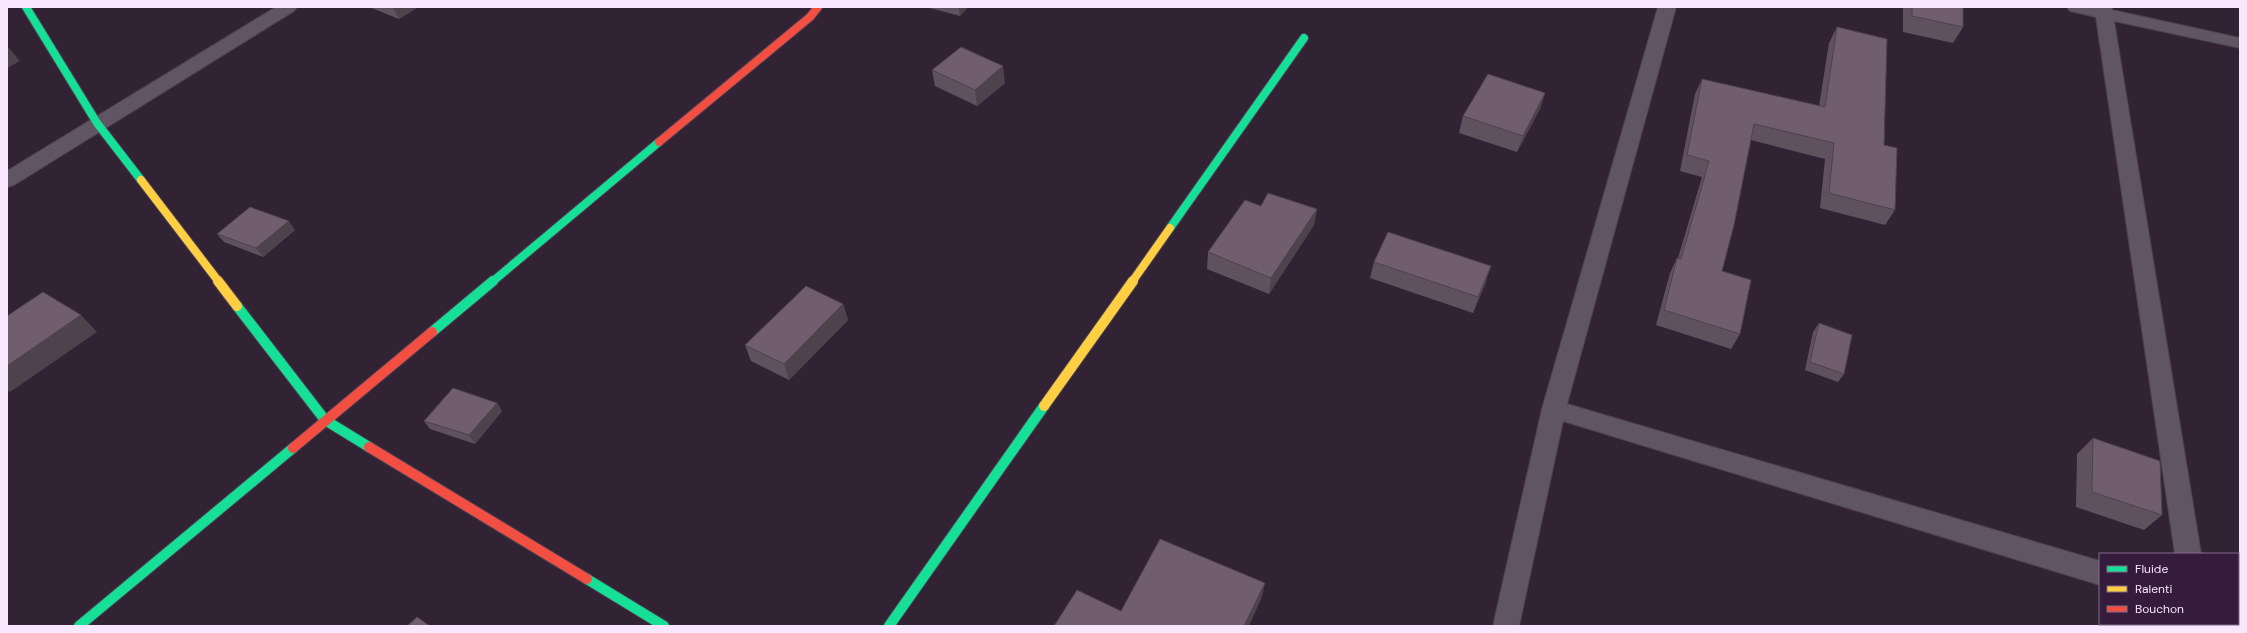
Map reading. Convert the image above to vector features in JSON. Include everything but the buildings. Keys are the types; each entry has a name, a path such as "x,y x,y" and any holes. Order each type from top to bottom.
{"street":[{"path":"26,7 97,123 325,420 664,626"},
{"path":"7,180 97,123 288,7"},
{"path":"79,626 810,17 818,7"},
{"path":"1506,626 1554,409 1668,7"},
{"path":"2076,7 2103,10 2240,43"},
{"path":"2103,10 2188,553"},
{"path":"889,626 1304,38"},
{"path":"1554,409 2099,573"}],"traffic: fast":[{"path":"26,7 97,123 141,180"},
{"path":"1170,228 1304,38"},
{"path":"432,332 659,142"},
{"path":"237,306 325,420 369,447"},
{"path":"889,626 1044,406"},
{"path":"79,626 293,448"},
{"path":"587,579 664,626"}],"traffic: slow":[{"path":"141,180 237,306"},
{"path":"1044,406 1170,228"}],"traffic: jam":[{"path":"659,142 810,17 818,7"},
{"path":"293,448 432,332"},
{"path":"369,447 587,579"}]}
